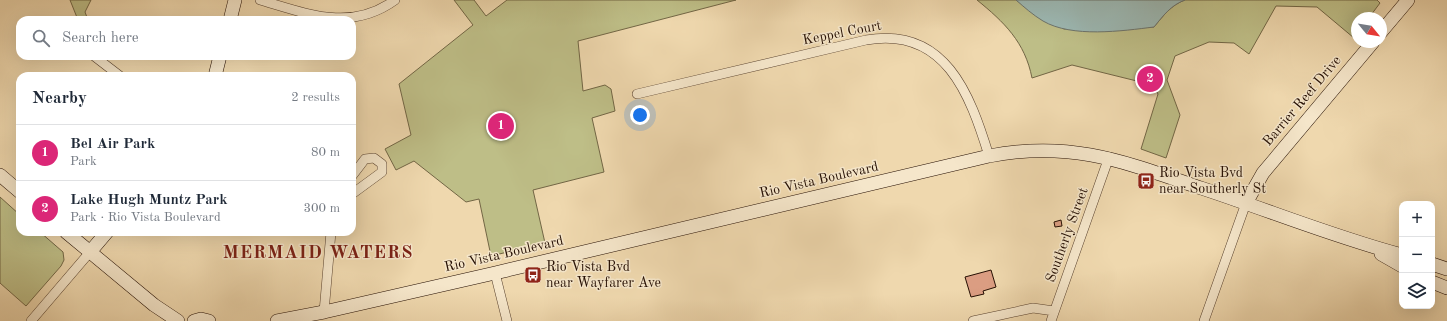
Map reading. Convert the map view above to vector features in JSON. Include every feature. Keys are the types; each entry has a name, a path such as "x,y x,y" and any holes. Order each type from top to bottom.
{"street":[{"path":"231,16 235,0"},
{"path":"260,0 314,16"},
{"path":"356,17 382,9 394,0"},
{"path":"1387,25 1408,0"},
{"name":"Keppel Court","path":"637,94 866,40 878,38 900,38 921,45 932,52 952,70 971,107 989,156"},
{"name":"Barrier Reef Drive","path":"1246,203 1263,173 1368,48"},
{"path":"99,60 115,72"},
{"path":"216,72 219,60"},
{"name":"Rio Vista Boulevard","path":"277,321 324,312 495,273 989,156 1028,150 1064,150 1109,157 1246,203 1363,245 1399,254"},
{"name":"Southerly Street","path":"1051,321 1109,157"},
{"path":"356,171 365,159 374,158 382,164 382,172 356,191"},
{"path":"0,175 16,189"},
{"path":"1204,321 1246,203"},
{"path":"71,236 154,305 178,321"},
{"path":"31,321 104,236"},
{"path":"324,312 331,236"},
{"name":"Rio Vista Boulevard","path":"1363,245 1399,264"},
{"path":"1435,265 1447,269"},
{"path":"495,273 507,321"},
{"path":"1435,283 1447,288"},
{"path":"973,321 1033,308 1054,311"},
{"path":"194,321 201,319 209,321"}],"green space":[{"path":"70,0 91,0 85,12 86,16 76,16"},
{"path":"454,0 474,0 486,16 507,0 736,0 578,41 583,91 605,85 611,89 615,111 592,118 604,172 533,190 545,243 491,256 479,199 466,202 414,161 396,170 385,149 411,135 399,84 473,25"},
{"path":"977,0 1016,0 1064,29 1154,27 1171,8 1185,0 1377,0 1380,3 1373,12 1351,12 1351,35 1317,7 1276,6 1249,54 1234,43 1209,42 1175,56 1167,80 1180,115 1166,158 1141,149 1158,94 1153,85 1072,65 1032,78 1029,65 1019,43 996,16"},
{"path":"0,197 16,211 16,236 45,236 63,252 64,260 61,266 26,306 0,283"}],"water":[{"path":"1016,0 1185,0 1171,8 1154,27 1097,32 1068,30 1055,26 1039,19"}],"building":[{"path":"1061,220 1062,226 1055,227 1054,222"},
{"path":"991,270 996,287 983,291 984,294 971,297 965,277"}],"place":[{"name":"Lake Hugh Muntz Park","path":"1150,79"},
{"name":"Bel Air Park","path":"501,126"},
{"name":"Rio Vista Bvd near Southerly St","path":"1146,181"},
{"name":"Rio Vista Bvd near Wayfarer Ave","path":"533,275"}],"district":[{"name":"MERMAID WATERS","path":"318,253"}]}
